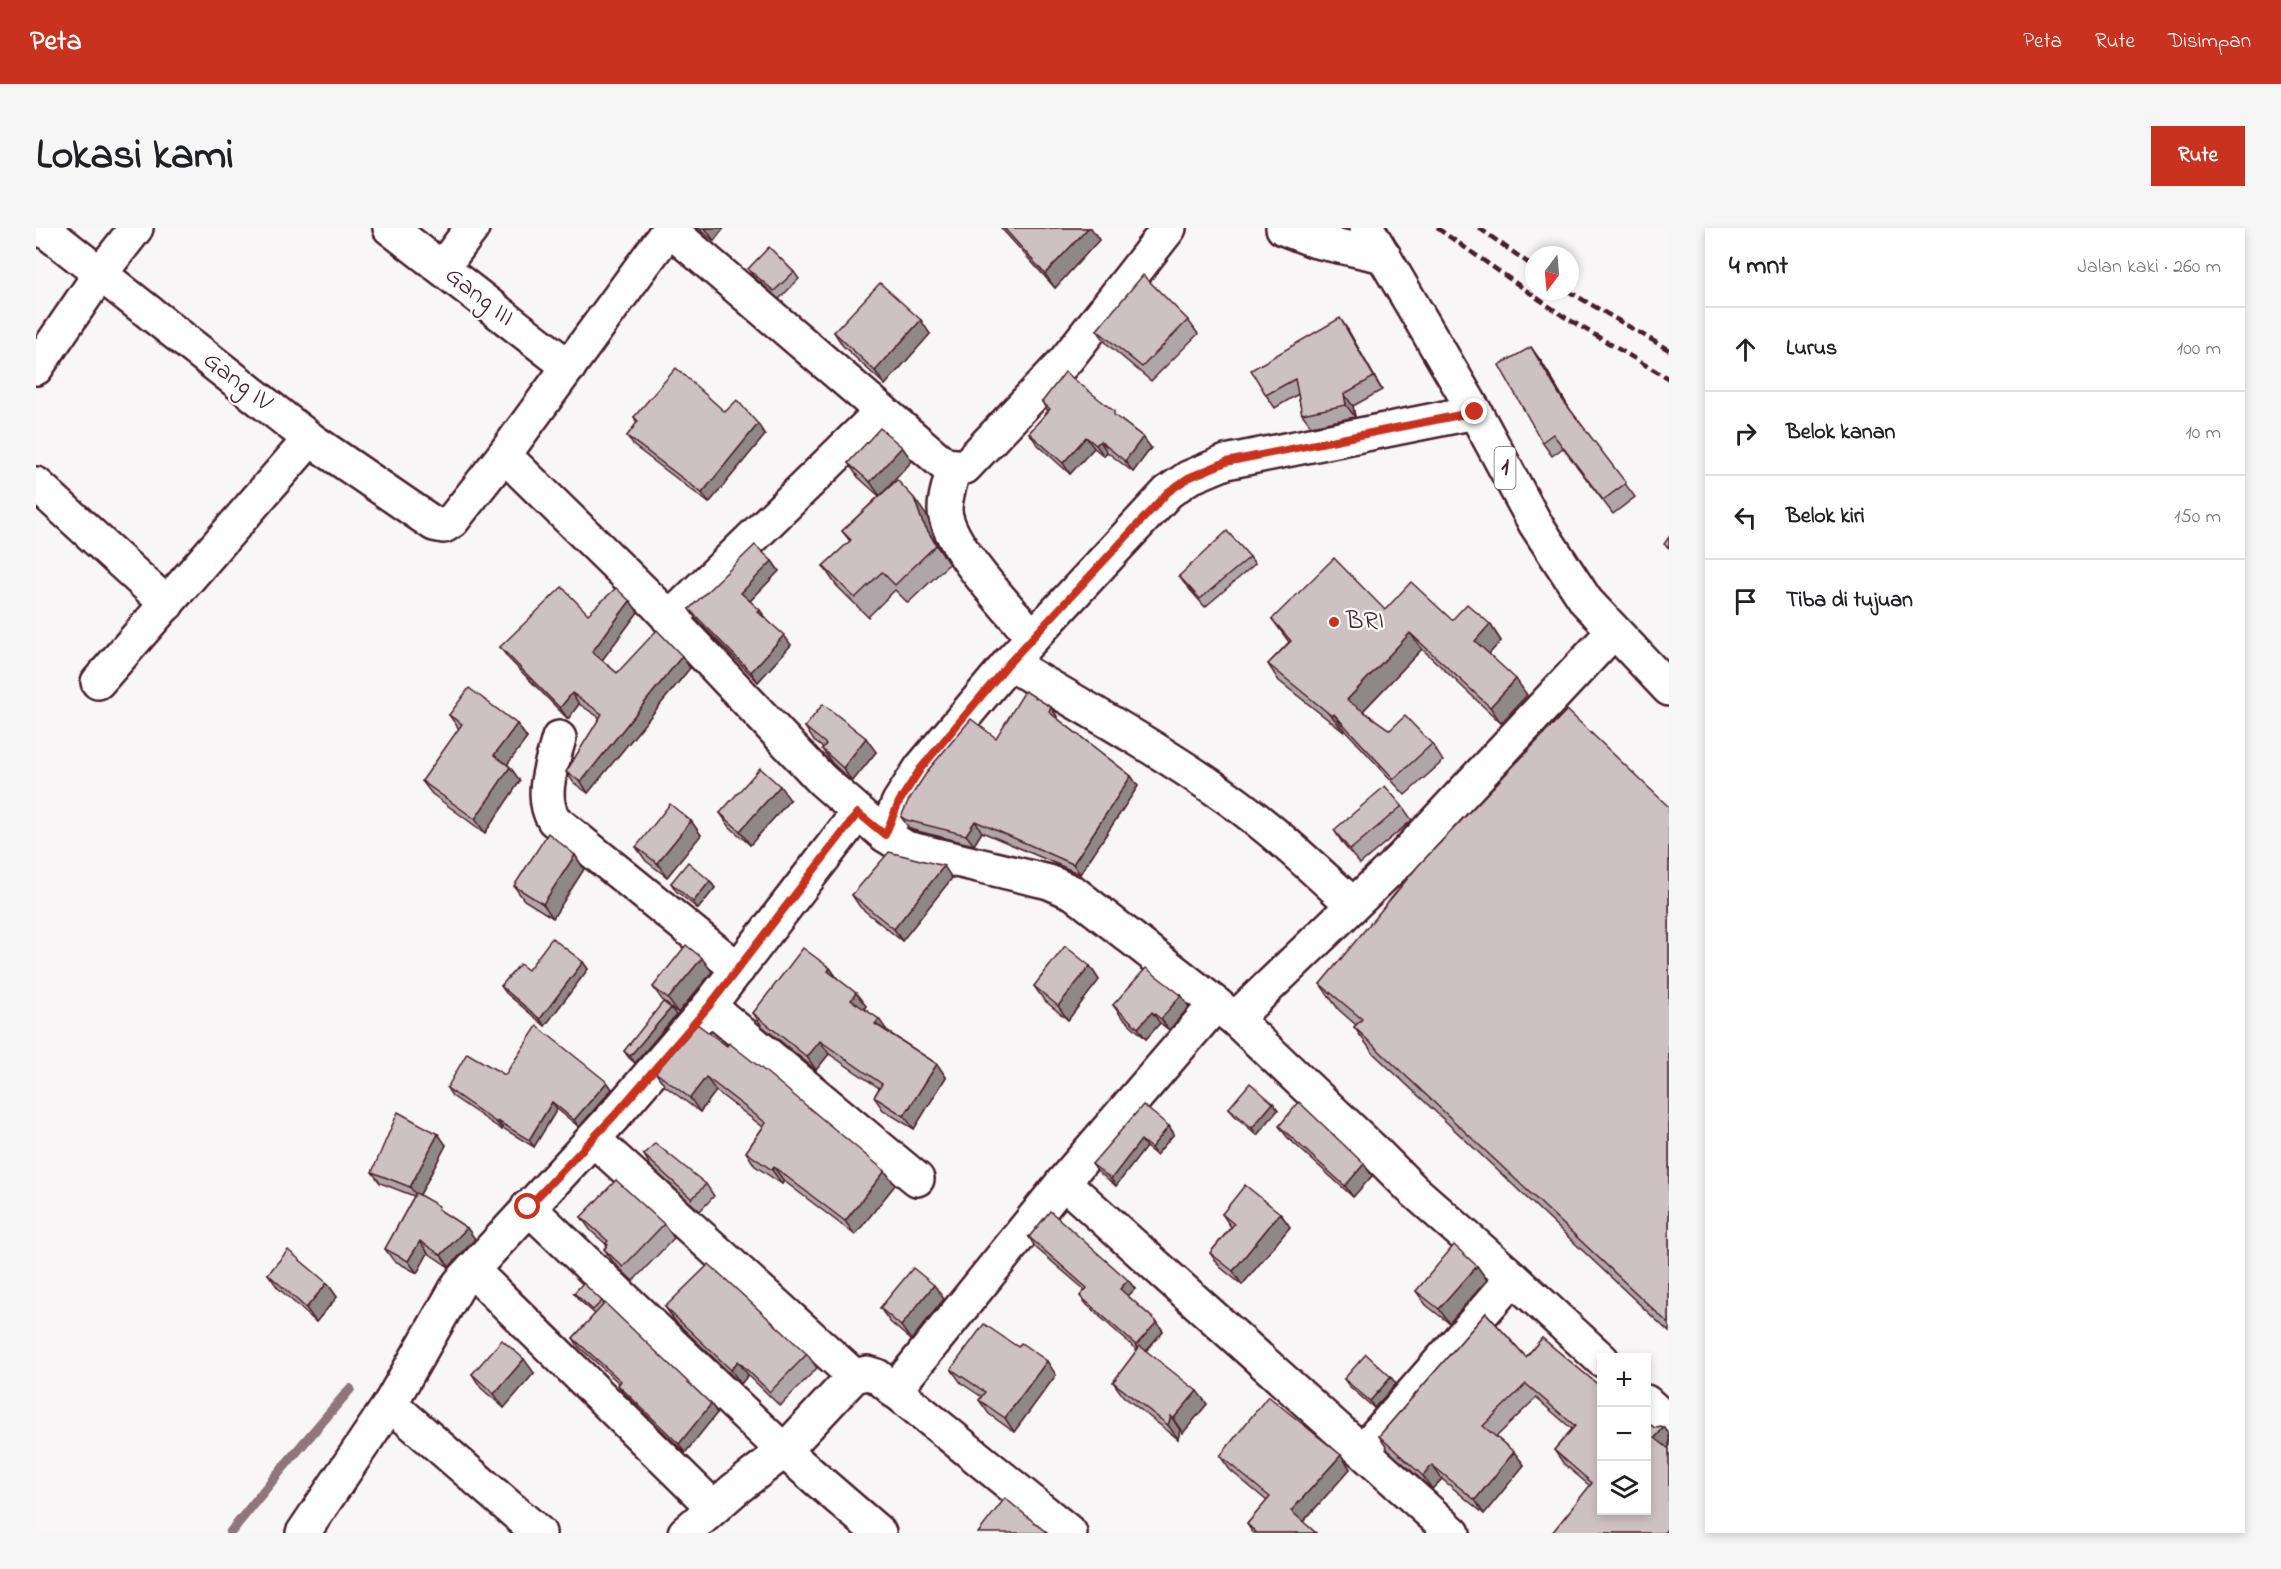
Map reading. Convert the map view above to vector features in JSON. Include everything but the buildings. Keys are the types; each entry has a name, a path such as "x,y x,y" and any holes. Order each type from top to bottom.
{"street":[{"name":"Gang IV","path":"42,228 310,439 434,524 444,526 452,521 504,455"},
{"path":"36,368 100,274 136,228"},
{"name":"Gang III","path":"390,228 569,367"},
{"path":"441,268 472,228"},
{"path":"1169,228 1066,360 965,467 945,465 669,229 504,455 669,619 822,780 873,825 906,848 1049,882 1074,893 1226,1012 1412,1189 1597,1355"},
{"path":"1283,228 1316,241 1384,256"},
{"name":"1","path":"1367,228 1475,412 1535,523 1586,601 1669,689"},
{"path":"669,619 882,411"},
{"path":"303,1533 390,1404 459,1284 593,1139 709,1006 738,969 873,825 899,802 921,768 1009,663 1168,492 1188,478 1226,462 1475,412"},
{"path":"98,682 310,439"},
{"path":"954,467 945,515 950,529 967,557 1033,637"},
{"path":"36,484 167,604"},
{"path":"894,1391 1063,1182 1226,1012 1402,858 1613,632"},
{"path":"1009,663 1101,717 1226,797 1281,839 1352,904"},
{"path":"559,738 549,776 547,804 554,820 738,969"},
{"path":"709,1006 917,1179"},
{"path":"593,1139 854,1376"},
{"path":"1063,1182 1453,1533"},
{"path":"528,1207 784,1451 879,1533"},
{"path":"472,1270 713,1507"},
{"path":"1363,1450 1513,1278"},
{"path":"685,1533 713,1507 784,1451 854,1376 867,1373 877,1376 1070,1533"},
{"path":"390,1404 539,1533"},
{"path":"1651,1406 1669,1423"}],"waterway":[{"path":"230,1533 350,1389"}],"railway":[{"path":"1437,228 1563,316 1669,379"},
{"path":"1479,228 1525,261"},
{"path":"1579,297 1669,350"}],"place":[{"name":"BRI","path":"1334,622"}],"route":[{"path":"528,1207 614,1116 709,1006 858,813 885,835 899,802 921,768 1009,663 1168,492 1188,478 1226,462 1475,412"}]}
